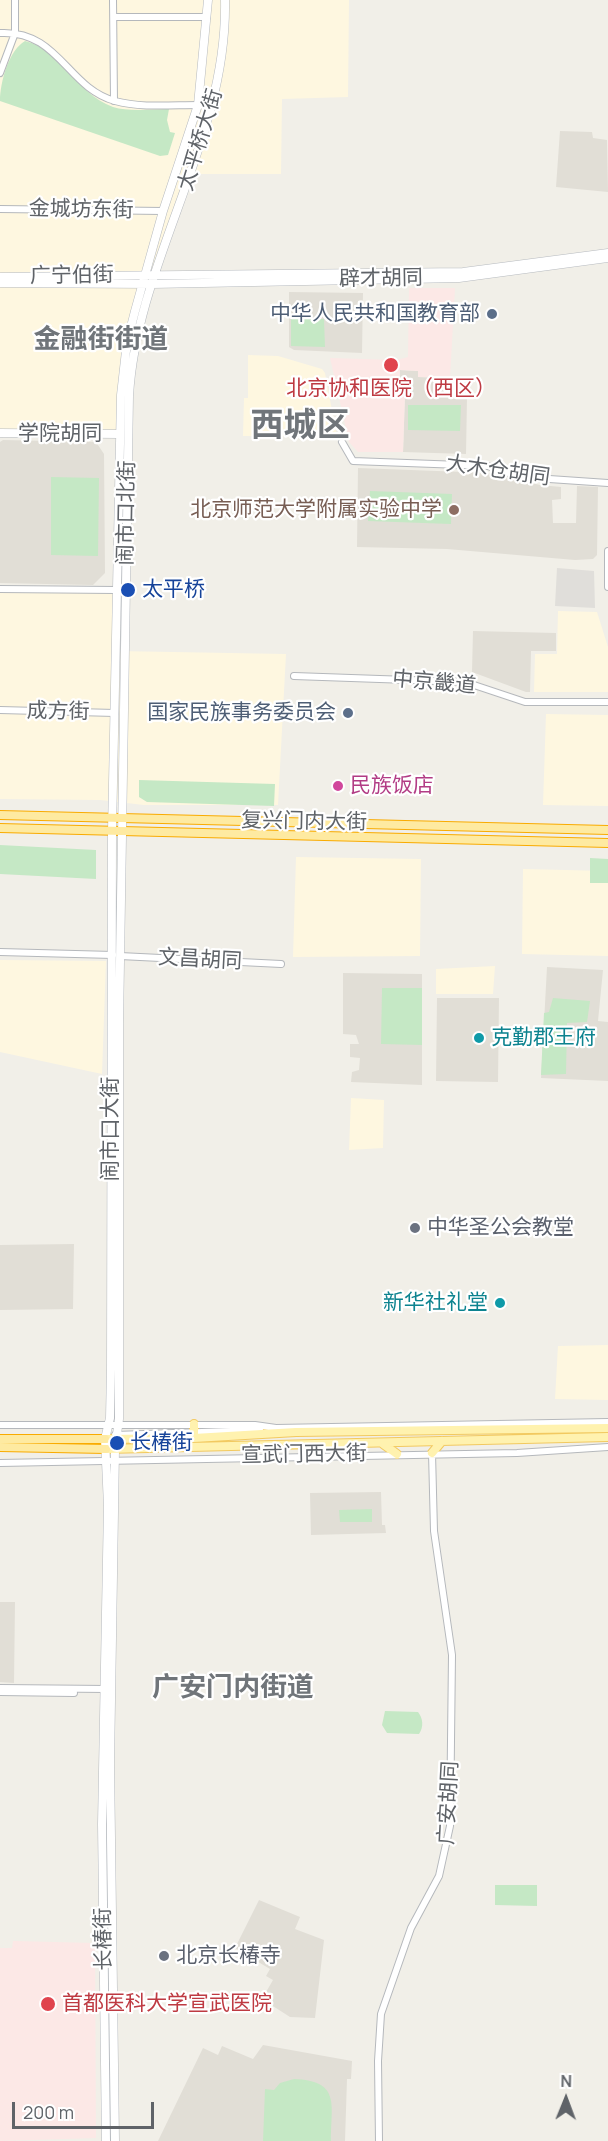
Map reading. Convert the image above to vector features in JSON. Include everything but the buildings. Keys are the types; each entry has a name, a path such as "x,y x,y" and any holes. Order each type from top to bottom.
{"highway":[{"name":"复兴门内大街","path":"0,815 608,830"},
{"name":"复兴门内大街","path":"0,828 608,843"},
{"name":"宣武门西大街","path":"0,1439 113,1439"},
{"name":"宣武门西大街","path":"0,1447 113,1439"}],"main road":[{"name":"太平桥大街","path":"142,284 198,105 208,0"},
{"name":"太平桥大街","path":"152,285 192,174 213,105 219,78 225,0"},
{"name":"辟才胡同","path":"144,275 463,272 608,253"},
{"name":"辟才胡同","path":"142,284 459,278 608,258"},
{"name":"广宁伯街","path":"0,278 144,275"},
{"name":"广宁伯街","path":"0,283 142,284"},
{"name":"闹市口北街","path":"117,817 115,713 119,434 123,370 142,284"},
{"name":"闹市口北街","path":"117,817 126,651 131,371 135,342 152,285"},
{"name":"学院胡同","path":"0,434 119,434"},
{"path":"116,651 126,651"},
{"name":"闹市口大街","path":"113,1439 117,817"},
{"name":"闹市口大街","path":"113,1439 107,1426 110,1418 111,1369 116,956"},
{"name":"宣武门西大街","path":"113,1439 194,1432 296,1432 570,1425 608,1428"},
{"path":"276,1428 296,1432"},
{"name":"宣武门西大街","path":"113,1439 383,1444 608,1437"},
{"name":"长椿街","path":"113,1439 108,1506 107,1691 115,2141"},
{"path":"432,1453 442,1441"},
{"path":"383,1444 397,1454"},
{"name":"长椿街","path":"106,2141 102,1824 107,1691"}],"street":[{"path":"0,73 15,33 15,0"},
{"path":"113,0 114,101"},
{"path":"114,17 207,16"},
{"path":"0,33 15,33 37,40 50,48 89,87 114,101 144,105 198,105"},
{"name":"金城坊东街","path":"0,209 163,211"},
{"name":"大木仓胡同","path":"342,442 353,461 488,466 520,477 608,483"},
{"path":"608,551 608,587"},
{"path":"0,590 116,590"},
{"name":"中京畿道","path":"294,676 465,682 525,702 608,702"},
{"name":"成方街","path":"0,710 115,713"},
{"name":"文昌胡同","path":"0,952 281,964"},
{"name":"宣武门西大街","path":"113,1439 276,1428 570,1425 608,1422"},
{"path":"0,1425 107,1426 113,1439"},
{"name":"宣武门西大街","path":"0,1462 518,1453 608,1447"},
{"name":"广安胡同","path":"378,2141 378,2061 381,2013 411,1928 439,1876 450,1826 452,1654 434,1531 432,1453"},
{"path":"0,1690 107,1691"}],"shaded area":[{"path":"0,0 349,0 348,97 282,99 281,174 192,174 157,269 136,348 129,436 0,434"},
{"path":"560,131 592,132 593,138 607,140 608,192 556,187"},
{"name":"北京协和医院（西区）","path":"409,288 455,288 450,378 418,377 418,371 400,370 399,392 405,393 403,452 358,452 349,442 330,358 397,360 408,357"},
{"path":"289,292 363,293 362,353 294,350 289,347"},
{"path":"248,355 278,356 322,369 325,373 337,437 243,436 244,398 248,398"},
{"path":"400,370 418,371 418,377 450,378 449,397 467,398 466,454 403,452 405,393 399,393"},
{"path":"3,440 96,442 104,454 105,573 93,585 0,583 0,442"},
{"name":"北京师范大学附属实验中学","path":"358,468 490,473 540,485 561,487 561,499 552,500 553,523 576,523 577,486 598,487 597,555 593,559 575,560 447,549 357,547"},
{"path":"557,568 594,571 595,608 555,606"},
{"path":"0,589 116,590 116,651 286,654 278,805 144,805 100,800 0,799"},
{"path":"558,611 597,612 608,647 608,692 534,692 535,654 557,654"},
{"path":"473,631 556,633 556,651 531,651 530,692 526,692 472,672"},
{"path":"546,714 608,715 608,806 543,805"},
{"path":"296,857 421,859 420,956 293,957"},
{"path":"523,869 608,871 608,956 522,954"},
{"path":"0,960 106,961 102,1074 0,1052"},
{"path":"495,966 493,994 436,994 436,969"},
{"path":"547,967 603,970 598,1021 608,1022 608,1081 541,1078"},
{"path":"343,973 422,974 422,1085 351,1082 352,1072 359,1070 360,1058 350,1057 350,1044 359,1044 356,1035 343,1034"},
{"path":"437,998 499,998 498,1082 436,1081"},
{"path":"351,1098 384,1100 383,1148 349,1150"},
{"path":"74,1244 73,1309 0,1310 0,1245"},
{"path":"608,1345 608,1400 555,1399 558,1346"},
{"path":"381,1492 382,1525 385,1525 386,1533 311,1535 310,1493"},
{"path":"0,1602 15,1602 14,1683 0,1682"},
{"path":"259,1900 300,1917 295,1929 324,1940 315,2018 290,2017 262,1999 273,1980 266,1976 270,1969 235,1948"},
{"name":"首都医科大学宣武医院","path":"13,1941 95,1943 96,2138 0,2141 0,1948 12,1948"},
{"path":"263,2045 352,2061 351,2079 347,2079 345,2141 158,2141 203,2048 218,2055 222,2046 253,2059"}],"green space":[{"path":"25,41 49,53 100,101 119,109 169,109 167,120 170,132 175,133 168,155 160,156 0,101 10,59 19,45"},
{"path":"291,319 324,319 325,347 291,346"},
{"path":"408,405 461,405 460,431 408,430"},
{"path":"51,477 99,478 98,556 51,555"},
{"path":"370,491 452,494 451,524 368,521"},
{"path":"139,780 275,784 274,806 147,802 139,797"},
{"path":"0,845 96,850 96,879 0,874"},
{"path":"590,858 608,859 608,883 590,883"},
{"path":"382,988 422,988 422,1045 381,1044"},
{"path":"553,998 590,1001 587,1022 567,1023 566,1074 541,1075 544,1013 549,1012"},
{"path":"372,1509 372,1522 340,1522 339,1510"},
{"path":"385,1711 418,1712 422,1723 419,1734 387,1733 382,1725"},
{"path":"495,1885 537,1885 537,1906 495,1905"},
{"path":"294,2079 320,2084 326,2090 332,2106 331,2141 263,2141 265,2089 274,2090 280,2083"}],"place":[{"name":"中华人民共和国教育部","path":"492,314"},
{"name":"北京协和医院（西区）","path":"391,365"},
{"name":"北京师范大学附属实验中学","path":"454,510"},
{"name":"太平桥","path":"128,590"},
{"name":"国家民族事务委员会","path":"348,713"},
{"name":"民族饭店","path":"338,786"},
{"name":"克勤郡王府","path":"479,1038"},
{"name":"中华圣公会教堂","path":"415,1228"},
{"name":"新华社礼堂","path":"500,1303"},
{"name":"长椿街","path":"117,1443"},
{"name":"北京长椿寺","path":"164,1956"},
{"name":"首都医科大学宣武医院","path":"48,2004"}],"district":[{"name":"金融街街道","path":"101,340"},
{"name":"西城区","path":"300,427"},
{"name":"广安门内街道","path":"233,1688"}]}
